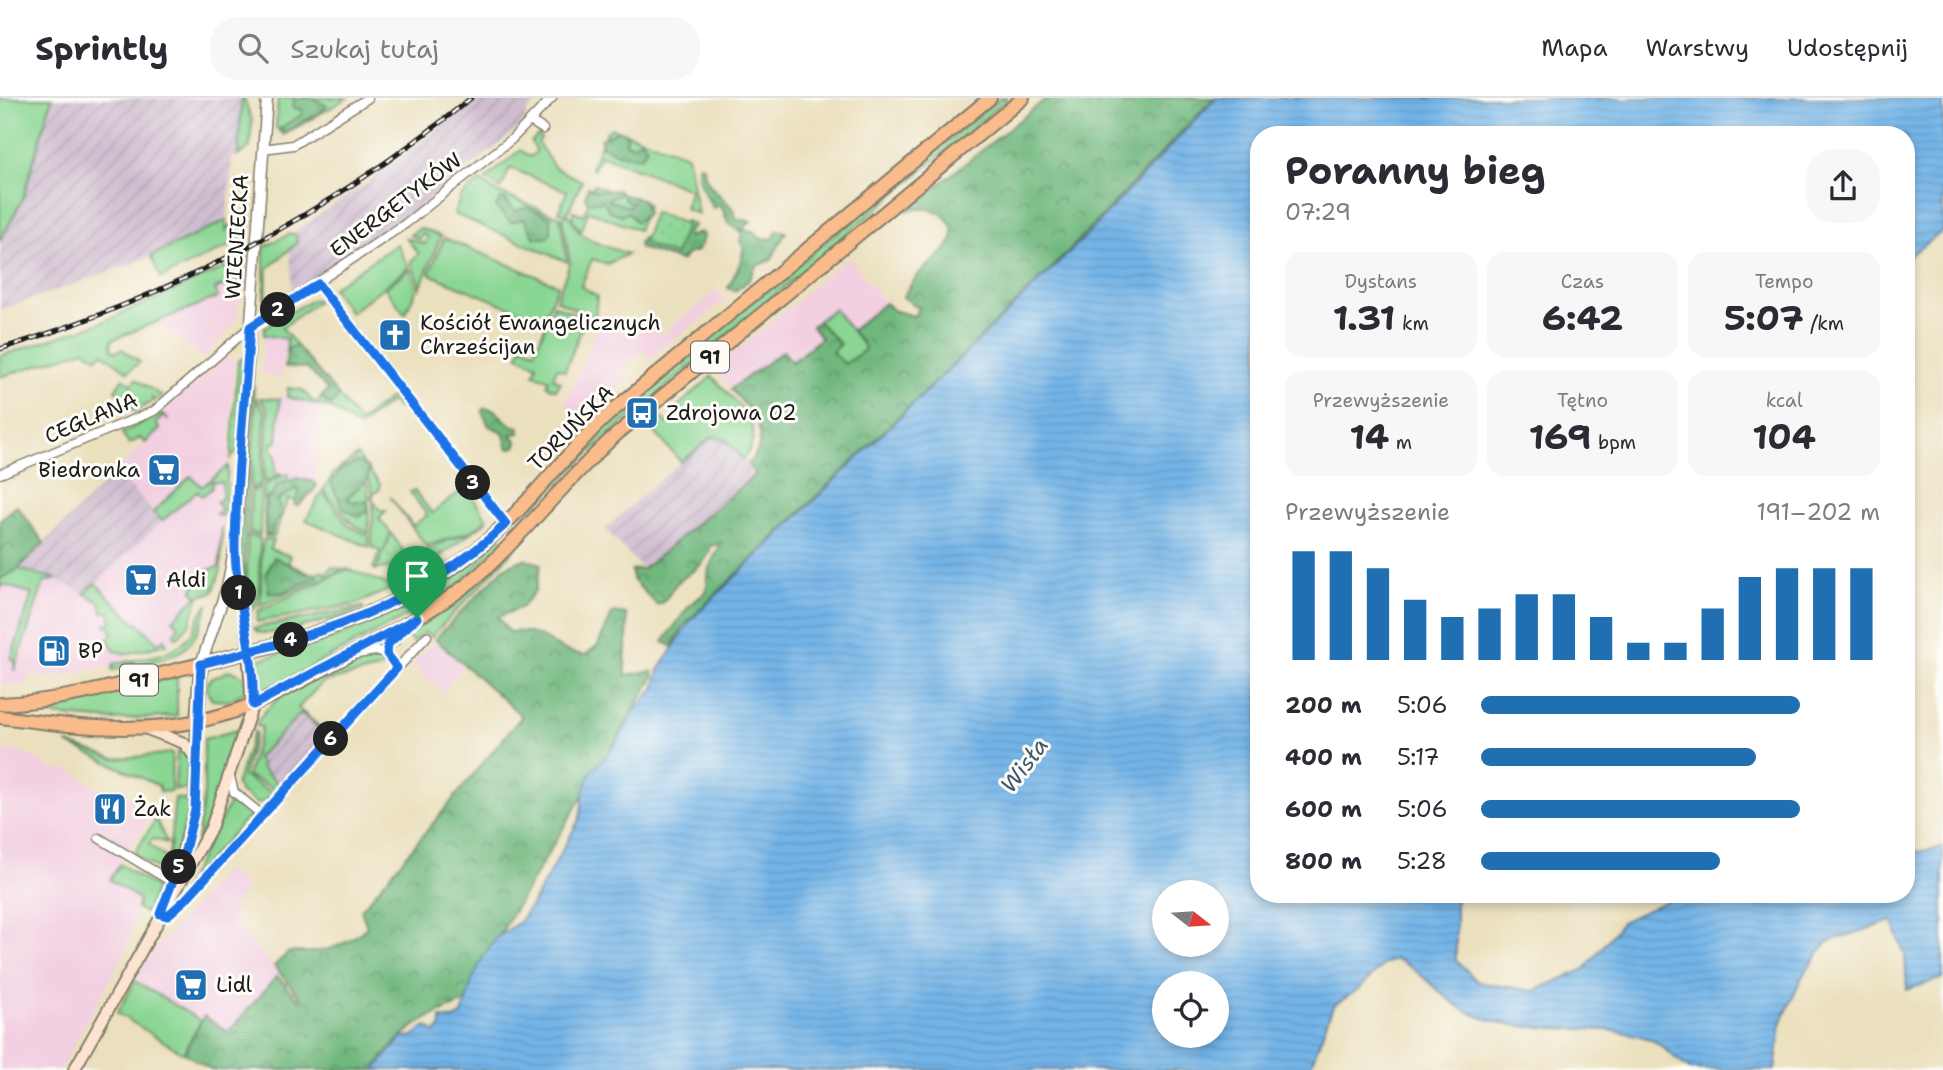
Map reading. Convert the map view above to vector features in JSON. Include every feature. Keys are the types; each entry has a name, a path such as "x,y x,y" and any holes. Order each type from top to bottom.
{"main road":[{"name":"TORUŃSKA","path":"249,652 337,627 391,604 450,569 506,524 568,452 611,412 990,98"},
{"name":"TORUŃSKA","path":"253,705 453,596 482,572 573,475 618,433 1023,98"},
{"name":"91","path":"0,704 61,699 249,652"},
{"path":"74,1070 176,884 211,828 253,705 249,652"},
{"path":"176,884 191,830 198,763 197,722 201,664"},
{"name":"91","path":"0,717 97,728 145,729 197,722 253,705"},
{"path":"145,729 184,743 198,763"}],"street":[{"name":"WIENIECKA","path":"201,664 227,586 235,546 267,98"},
{"path":"263,149 293,145 368,98"},
{"name":"ENERGETYKÓW","path":"250,327 405,224 530,121 552,98"},
{"path":"530,121 543,129"},
{"path":"318,284 506,524"},
{"name":"CEGLANA","path":"0,474 153,411 250,327"},
{"name":"WIENIECKA","path":"235,546 239,599 249,652"},
{"path":"397,668 387,654 391,640 417,618"},
{"path":"160,914 167,916 185,900 426,636"},
{"name":"TORUŃSKA","path":"352,653 377,649 387,654"},
{"path":"230,777 234,792 262,815"},
{"path":"99,838 176,884"}],"shaded area":[{"path":"52,98 242,98 238,156 232,158 227,220 137,262 0,310 0,241 23,198"},
{"path":"479,98 542,98 527,111 523,125 393,227 292,294 290,249 297,243 295,231 370,181"},
{"path":"848,257 885,303 852,330 834,309 813,326 822,338 792,362 782,352 731,389 717,372 729,358"},
{"path":"226,284 240,287 237,320 204,358 157,323 218,297 215,289"},
{"path":"717,290 725,300 651,358 643,350 620,369 627,379 586,414 565,406 604,312 668,335 671,327"},
{"path":"264,335 287,338 281,379 262,373"},
{"path":"227,357 234,357 228,466 221,570 213,592 200,595 186,630 171,643 126,654 127,661 109,666 67,675 56,673 53,679 32,673 26,685 6,684 0,687 0,579 18,569 45,574 85,593 161,520 116,472 153,435 152,420"},
{"path":"280,397 299,399 320,407 315,481 288,481 275,474"},
{"path":"718,436 726,440 757,474 643,569 605,529 708,437"},
{"path":"116,472 162,521 85,594 45,574 18,569"},
{"path":"435,639 464,665 443,692 412,664"},
{"path":"301,713 327,735 281,786 259,767 256,759"},
{"path":"8,749 33,757 59,772 62,767 118,799 122,793 154,811 110,880 139,900 126,950 60,1070 0,1070 0,756"},
{"path":"226,870 247,889 234,903 233,921 279,973 257,1003 227,1031 204,1017 201,1021 135,981 146,959"}],"green space":[{"path":"0,98 52,98 23,198 0,241"},
{"path":"242,98 252,121 250,147 238,156"},
{"path":"278,98 347,98 284,135 276,128"},
{"path":"295,98 311,98 327,105 321,112 285,132 280,129 302,114 302,110 292,107"},
{"path":"1000,98 1008,98 604,439 521,519 595,432"},
{"path":"1047,98 1214,98 1056,264 684,625 672,646 663,642 689,606 706,592 709,568 721,543 711,546 701,564 676,584 666,599 657,605 633,580 631,570 643,569 756,474 748,464 760,443 758,425 731,389 783,351 792,362 821,338 812,326 818,321 840,344 832,352 845,364 866,349 852,330 885,303 893,310 914,316 919,308 903,297 919,274 946,250 953,235 952,227 946,218 937,211 906,211"},
{"path":"612,128 687,155 698,214 685,209 690,189 600,155 594,170 591,168 606,132"},
{"path":"618,130 627,134 626,143 633,145 641,140 647,148 641,157 619,155 602,146 601,139"},
{"path":"539,134 541,138 538,143 555,168 582,181 567,214 559,212 567,191 510,168 501,189 486,179 520,150 530,157 537,151 531,142"},
{"path":"699,165 704,167 709,183 731,207 736,219 751,221 742,230 753,231 761,239 774,238 777,230 786,232 771,260 756,266 749,280 735,291 728,288 744,248 740,241 742,233 728,223 721,205 713,208 698,177"},
{"path":"480,181 497,192 560,217 567,262 454,214 461,196"},
{"path":"594,185 648,204 638,230 589,211 581,231 573,220 573,211 584,215"},
{"path":"588,187 598,191 618,190 621,194 609,198 610,201 629,207 632,203 624,200 624,195 643,199 647,214 636,222 629,213 621,215 609,211 604,202 588,202 585,197"},
{"path":"501,199 505,199 515,211 527,207 551,217 551,233 546,238 535,238 524,219 510,222 496,207"},
{"path":"654,212 686,224 675,255 643,243"},
{"path":"250,213 248,237 161,278 151,256 227,220 226,230 237,219"},
{"path":"570,215 573,224 585,237 628,254 607,264 592,259 581,286 597,296 595,319 556,300 570,263 562,217"},
{"path":"687,221 694,225 687,233 689,237 700,232 704,236 698,251 687,254 681,261 640,248 639,243 643,237"},
{"path":"420,228 441,236 420,288 411,261 419,254 406,238 425,244 428,237 422,234 420,239 410,235"},
{"path":"289,234 296,234 297,243 267,269 266,311 264,250 266,246"},
{"path":"444,238 558,285 543,321 429,274"},
{"path":"397,244 409,267 350,313 332,288"},
{"path":"247,254 240,287 226,284 215,289 218,297 112,340 111,348 116,352 122,349 140,362 128,372 102,353 97,358 85,350 0,377 0,356 100,323 231,265 232,261"},
{"path":"410,269 417,289 405,314 385,288"},
{"path":"313,299 318,301 282,328 297,346 288,349 286,355 287,339 264,335 264,328"},
{"path":"554,305 594,322 593,325 584,322 565,371 557,368 553,378 561,382 556,390 547,386 549,380 534,374 537,365 518,356 522,346 535,351"},
{"path":"834,309 866,349 845,364 831,352 839,344 818,321"},
{"path":"297,346 339,396 331,405 321,397 328,390 307,368 285,367 288,348"},
{"path":"243,358 237,452 231,458 238,361"},
{"path":"712,376 746,414 753,436 751,447 743,459 726,440 713,436 681,462 651,428 662,418 668,424 683,412 678,406"},
{"path":"123,378 132,384 136,379 162,396 155,401 152,398 152,402 135,411 115,390"},
{"path":"254,386 244,558 249,620 240,553 251,387"},
{"path":"288,388 302,390 315,403 322,398 327,404 339,396 359,422 394,395 401,405 398,408 392,401 358,427 331,408 287,397"},
{"path":"256,398 265,413 261,484 251,489"},
{"path":"260,398 280,399 277,442 272,444 272,451 276,453 275,474 283,474 264,482 268,411"},
{"path":"484,408 494,410 511,425 519,427 520,433 511,434 517,442 515,447 508,449 503,432 489,426 482,411"},
{"path":"159,414 163,415 169,420 163,416 156,423 160,429 145,443 140,438 129,444 122,433"},
{"path":"357,455 380,484 380,489 373,495 368,479 353,458"},
{"path":"351,460 368,486 369,533 351,523 323,490 334,473"},
{"path":"359,462 369,468 368,479 348,497 350,501 368,502 369,510 359,517 343,508 331,483 342,468"},
{"path":"228,466 225,513 222,516 216,514 222,509 216,502 222,498 222,482 212,482 212,488 202,496 197,491 162,521 153,512 191,476 202,487"},
{"path":"288,474 287,484 305,485 298,502 288,499 274,537 265,536 264,485"},
{"path":"297,478 314,482 317,486 299,506 294,505 299,493 297,488 278,500 281,517 274,523 271,535 265,535 266,498 272,495 278,484"},
{"path":"261,487 260,535 249,532 251,492"},
{"path":"466,487 487,519 474,530 426,546 390,497 413,526 427,515 410,492 414,490 432,513"},
{"path":"322,492 349,526 369,536 369,547 306,520"},
{"path":"373,501 381,511 386,511 379,518 391,533 376,570 373,568 380,551 372,547"},
{"path":"17,506 44,543 18,569 0,579 0,520"},
{"path":"222,527 221,570 213,592 199,596 189,625 177,638 173,634 179,626 173,620 197,596 192,591 203,571 219,567"},
{"path":"477,529 420,571 413,562 440,544"},
{"path":"391,533 412,563 376,570"},
{"path":"248,535 260,538 259,591 255,608 252,609 247,578"},
{"path":"499,538 504,540 459,584 432,603 261,693 258,660 332,639 405,604 451,576"},
{"path":"264,539 273,540 270,549 291,556 288,563 316,577 320,571 327,573 331,567 344,569 259,606"},
{"path":"515,546 431,637 425,632 413,642 408,637 395,644 397,650 394,650 395,641 459,598"},
{"path":"274,557 307,574 315,573 317,577 281,593 269,593 266,574"},
{"path":"524,559 541,564 535,591 522,607 498,617 509,632 532,633 564,650 585,655 598,645 613,612 626,614 626,675 652,671 654,676 499,936 465,1002 413,1027 393,1045 374,1070 212,1070 184,1053 204,1016 227,1031 277,976 299,1000 301,998 274,966 289,952 322,951 341,945 367,927 361,910 522,716 435,639 505,567"},
{"path":"18,569 57,579 44,582 14,671 15,661 11,659 32,594 2,584 0,590 0,579"},
{"path":"348,569 395,587 356,604 257,622 258,611"},
{"path":"95,583 158,643 164,639 167,644 126,654 115,651 107,638 112,635 111,627 106,627 105,624 112,622 110,612 102,612 100,602 85,594"},
{"path":"208,605 196,634 183,649 165,658 135,666 134,662 124,664 125,668 112,670 113,664 176,648 191,634 202,611"},
{"path":"363,607 363,610 283,631 262,633 254,628"},
{"path":"373,654 382,657 383,665 379,669 323,682 298,708 321,728 325,724 327,735 301,713 256,759 262,764 260,767 281,786 277,790 247,776 262,727 256,726 263,713 290,692"},
{"path":"230,670 243,676 246,684 243,693 228,701 212,700 206,688 209,680"},
{"path":"177,676 177,716 113,720 0,711 67,703"},
{"path":"237,730 211,815 197,843 204,792 204,739"},
{"path":"254,731 256,733 243,776 274,794 258,804 240,792 236,785"},
{"path":"66,743 115,759 172,753 171,791 160,792 159,786"},
{"path":"183,748 190,760 191,783 186,789 175,790 177,753"},
{"path":"233,797 251,811 250,820 247,818 194,876 198,880 178,899"},
{"path":"175,798 187,800 190,805 173,870 167,873"},
{"path":"156,819 167,843 153,839 149,844 166,858 162,872 134,854"},
{"path":"120,864 156,888 146,913 137,908 139,899 110,880"},
{"path":"135,981 201,1021 183,1053 117,1013"}],"water":[{"name":"Wisła","path":"1216,98 1943,98 1943,231 1915,251 1915,126 1250,126 1250,903 1456,903 1456,960 1478,982 1534,991 1585,969 1623,921 1662,903 1915,903 1915,852 1943,848 1943,978 1907,990 1905,955 1892,921 1827,942 1802,977 1781,1024 1775,1070 1690,1069 1647,1038 1604,1030 1537,1027 1494,1021 1462,1008 1416,971 1396,959 1384,964 1359,989 1333,1006 1309,1070 375,1070 402,1037 413,1036 426,1026 436,1033 441,1026 441,1018 454,1019 462,1015 472,980 484,955 496,938 519,922 534,901 580,818 583,795 590,774 616,744 634,712 654,689 659,670 690,621 1081,241"}],"railway":[{"path":"0,349 127,304 248,247 362,178 471,98"}],"place":[{"name":"Kościół Ewangelicznych Chrześcijan","path":"395,335"},
{"name":"Zdrojowa 02","path":"642,413"},
{"name":"Biedronka","path":"164,470"},
{"name":"Aldi","path":"141,580"},
{"name":"BP","path":"54,651"},
{"name":"Żak","path":"110,809"},
{"name":"Lidl","path":"191,985"}],"route":[{"path":"417,618 253,705 254,681 252,667 249,652 239,599 235,546 250,327 318,284 506,524 441,576 372,613 311,635 249,652 201,664 197,698 198,763 195,810 185,850 168,900 160,914 167,916 185,900 397,668 387,654 388,644 417,618"}]}
